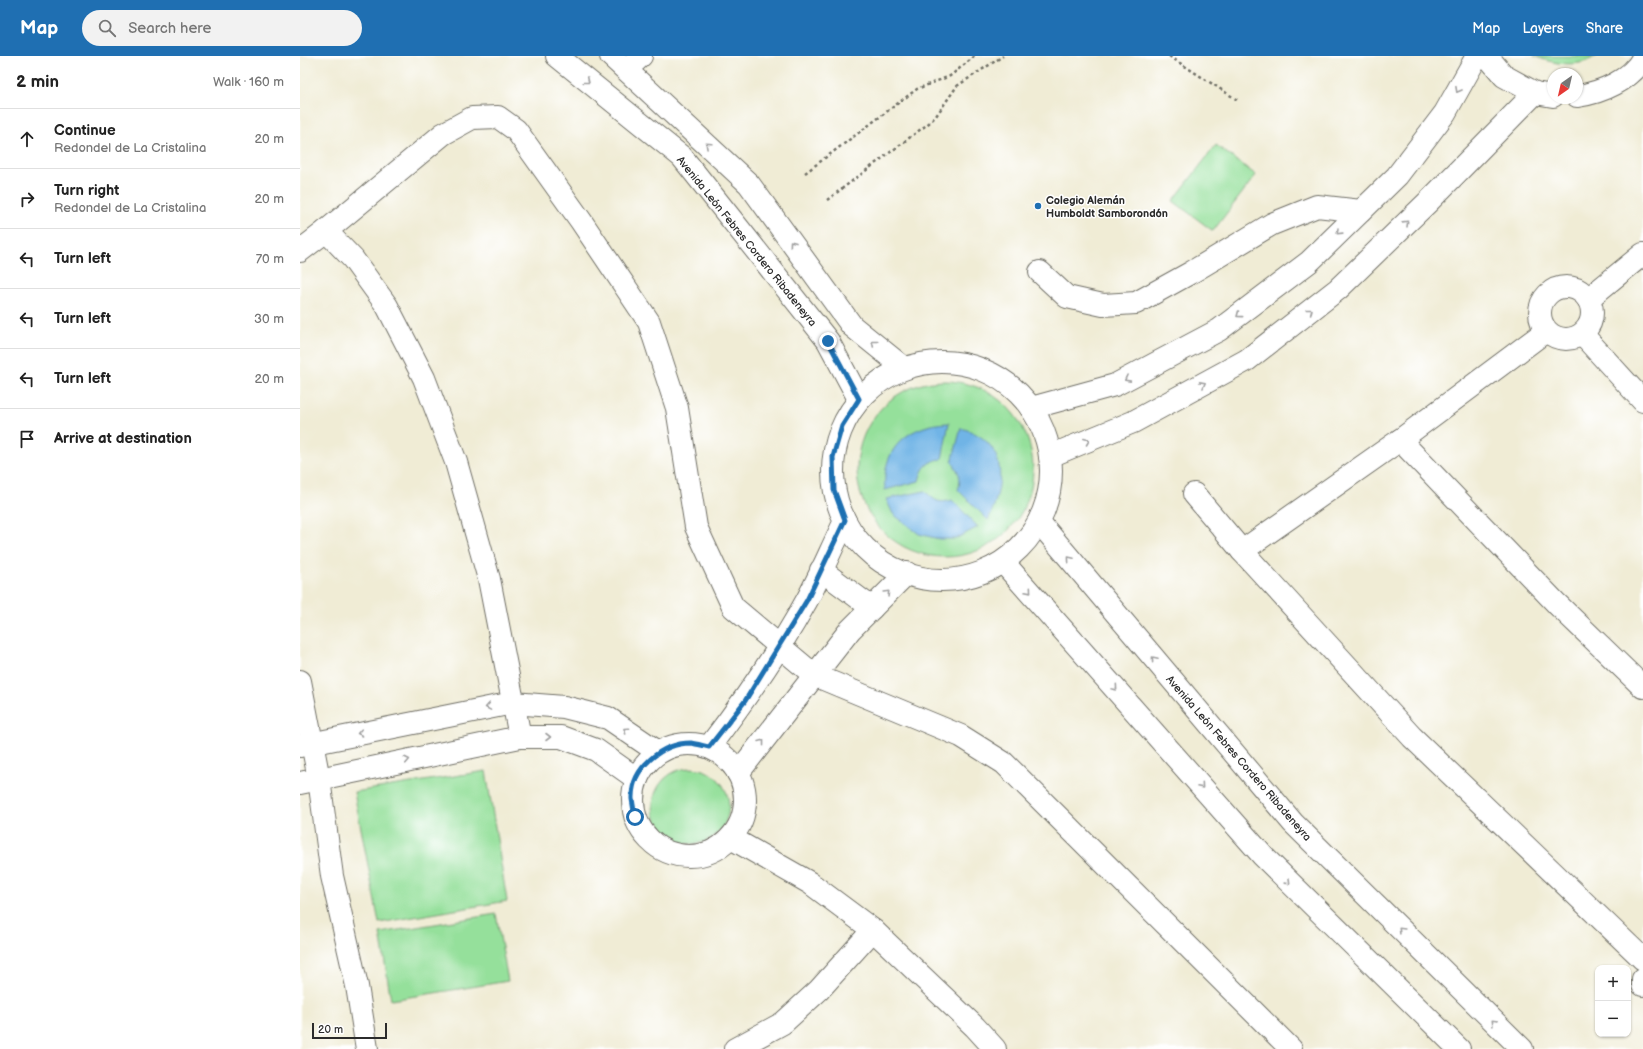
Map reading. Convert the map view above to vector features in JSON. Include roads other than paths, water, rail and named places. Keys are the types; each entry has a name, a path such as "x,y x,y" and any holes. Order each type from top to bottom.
{"street":[{"name":"Avenida León Febres Cordero Ribadeneyra","path":"557,56 682,157 828,341 859,399"},
{"path":"1031,408 1115,385 1219,330 1309,262 1397,176 1445,112 1477,56"},
{"path":"1050,456 1133,422 1247,360 1338,289 1428,202 1544,94 1504,76 1487,56"},
{"path":"1583,95 1593,94 1620,81 1643,58"},
{"path":"626,60 749,184 852,326 904,368"},
{"path":"300,251 448,130 472,118 498,117 516,130 581,221 649,322 677,408 696,528 732,607 814,675 861,696 961,736 1004,764 1291,1049"},
{"path":"1040,272 1067,297 1103,305 1136,302 1192,272 1272,224 1317,206 1361,211"},
{"path":"326,231 353,259 387,306 424,378 456,462 489,579 520,737"},
{"path":"1588,300 1643,254"},
{"path":"1563,287 1573,288 1582,292 1588,300 1592,308 1592,318 1588,327 1582,334 1573,339 1563,340 1554,337 1546,331 1541,322 1540,308 1546,295 1554,289 1563,287"},
{"path":"1242,551 1400,440 1546,331"},
{"path":"1582,334 1643,401"},
{"path":"939,361 974,366 1006,383 1031,408 1043,431 1050,456 1050,490 1039,522 1023,544 1003,562 972,575 940,580 907,574 882,562 861,543 845,520 834,490 833,457 842,426 859,399 879,381 904,368 939,361"},
{"path":"1400,440 1557,604 1643,686"},
{"path":"1194,494 1242,551 1412,737 1643,958"},
{"path":"709,747 745,701 807,600 845,520"},
{"name":"Avenida León Febres Cordero Ribadeneyra","path":"1039,522 1293,823 1522,1049"},
{"path":"1003,562 1263,856 1460,1049"},
{"path":"821,570 872,608"},
{"path":"738,773 850,630 907,574"},
{"path":"300,681 309,781 357,986 367,1049"},
{"path":"306,745 513,703 564,707 608,718 658,752"},
{"path":"309,781 520,737 561,737 596,750 636,778"},
{"path":"692,743 709,747 726,757 738,773 744,789 745,807 740,824 731,838 715,850 697,856 677,855 659,848 644,834 635,817 632,798 636,778 645,763 658,752 674,745 692,743"},
{"path":"731,838 810,883 873,930 975,1027 995,1049"},
{"path":"735,1049 783,1023 819,990 873,930"},
{"path":"1643,980 1643,985"}],"water":[{"path":"949,423 942,459 929,463 922,472 919,481 885,490 885,475 888,462 900,441 922,428 935,424"},
{"path":"961,428 976,434 988,443 995,453 999,465 1000,478 998,492 988,520 958,490 960,482 959,475 952,462"},
{"path":"925,491 931,497 940,502 952,500 978,527 955,539 939,539 919,534 893,514 886,499"}],"place":[{"name":"Colegio Alemán Humboldt Samborondón","path":"1038,206"}]}
